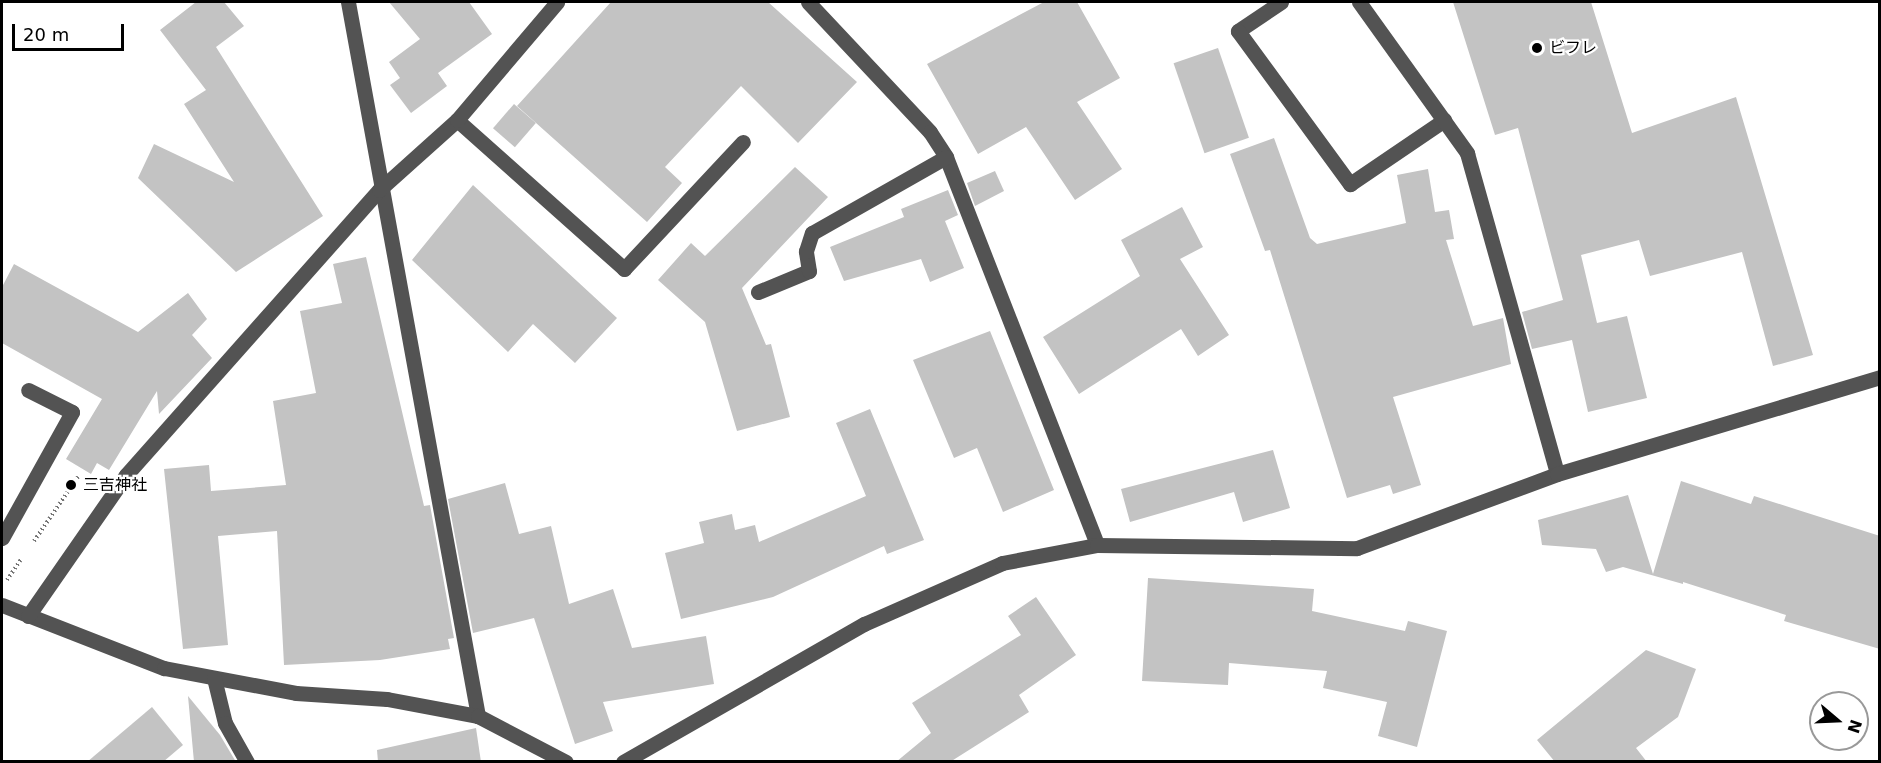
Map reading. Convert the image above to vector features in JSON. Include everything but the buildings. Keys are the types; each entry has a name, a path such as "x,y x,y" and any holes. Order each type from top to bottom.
{"street":[{"path":"348,2 379,190 478,716"},
{"path":"28,616 126,475 379,190 457,120 557,2"},
{"path":"808,2 930,132 946,157 1097,545"},
{"path":"1281,2 1238,31 1350,184 1444,120"},
{"path":"1359,2 1467,153 1557,474"},
{"path":"457,120 624,269 743,142"},
{"path":"758,292 809,271 806,251 812,233 946,157"},
{"path":"622,762 864,624 1002,563 1097,545 1357,548 1557,474 1880,377"},
{"path":"2,538 72,412 28,390"},
{"path":"2,605 164,668 214,678 478,716 566,762"},
{"path":"214,678 225,723 247,762"}],"path":[{"path":"32,543 78,477"},
{"path":"2,588 26,553"}],"place":[{"name":"ビフレ","path":"1537,48"},
{"name":"三吉神社","path":"71,485"}]}
